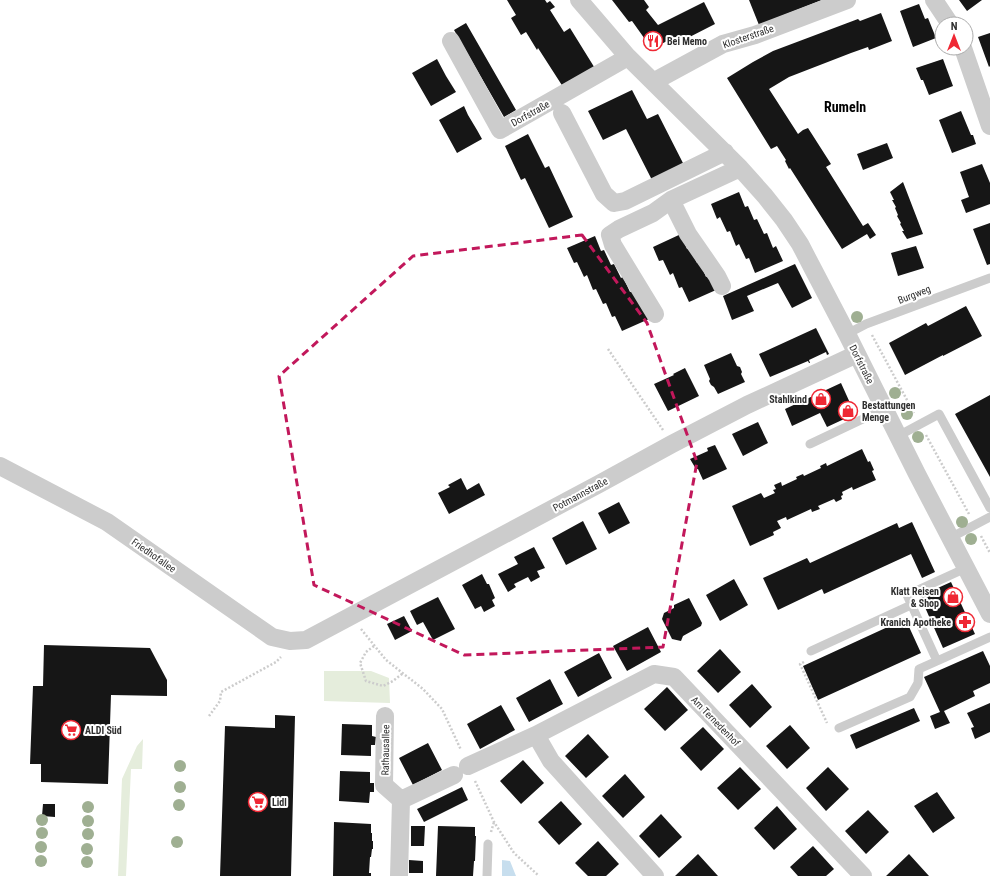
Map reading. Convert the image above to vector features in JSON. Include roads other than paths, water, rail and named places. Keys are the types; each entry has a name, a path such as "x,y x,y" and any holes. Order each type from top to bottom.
{"street":[{"name":"Dorfstraße","path":"579,0 628,57 740,168 784,220 800,244 990,614"},
{"name":"Klosterstraße","path":"653,82 723,44 755,35 847,0"},
{"path":"934,0 945,16"},
{"name":"Dorfstraße","path":"451,41 500,130 628,57"},
{"path":"965,56 990,126"},
{"name":"Dorfstraße","path":"562,113 604,194 614,203 625,201 725,152"},
{"path":"655,314 613,245 610,235 619,229 653,213 671,200 740,168"},
{"path":"671,200 688,234 718,276 722,286"},
{"name":"Potmannstraße","path":"298,640 353,615 747,405 857,354"},
{"name":"Friedhofallee","path":"0,466 107,522 272,637 298,640"},
{"name":"Am Ternedenhof","path":"401,800 536,735 654,674 674,677 863,876"},
{"name":"Rathausallee","path":"385,716 384,785 401,800"},
{"path":"536,735 551,761 655,876"},
{"path":"399,876 401,800"}],"lane":[{"name":"Burgweg","path":"847,334 866,324 990,278"},
{"path":"810,444 884,409"},
{"path":"898,436 939,414 990,508"},
{"path":"950,538 990,517"},
{"path":"937,661 906,595 966,568"},
{"path":"811,651 911,605"},
{"path":"839,728 910,697 918,683 919,669 990,637"},
{"path":"487,876 488,844"}],"water":[{"path":"502,860 510,861 516,876 502,876"}],"place":[{"name":"Bei Memo","path":"653,41"},
{"name":"Stahlkind","path":"821,399"},
{"name":"Bestattungen Menge","path":"848,411"},
{"name":"Klatt Reisen & Shop","path":"953,597"},
{"name":"Kranich Apotheke","path":"965,622"},
{"name":"ALDI Süd","path":"71,730"},
{"name":"Lidl","path":"258,802"}],"district":[{"name":"Rumeln","path":"845,107"}]}
